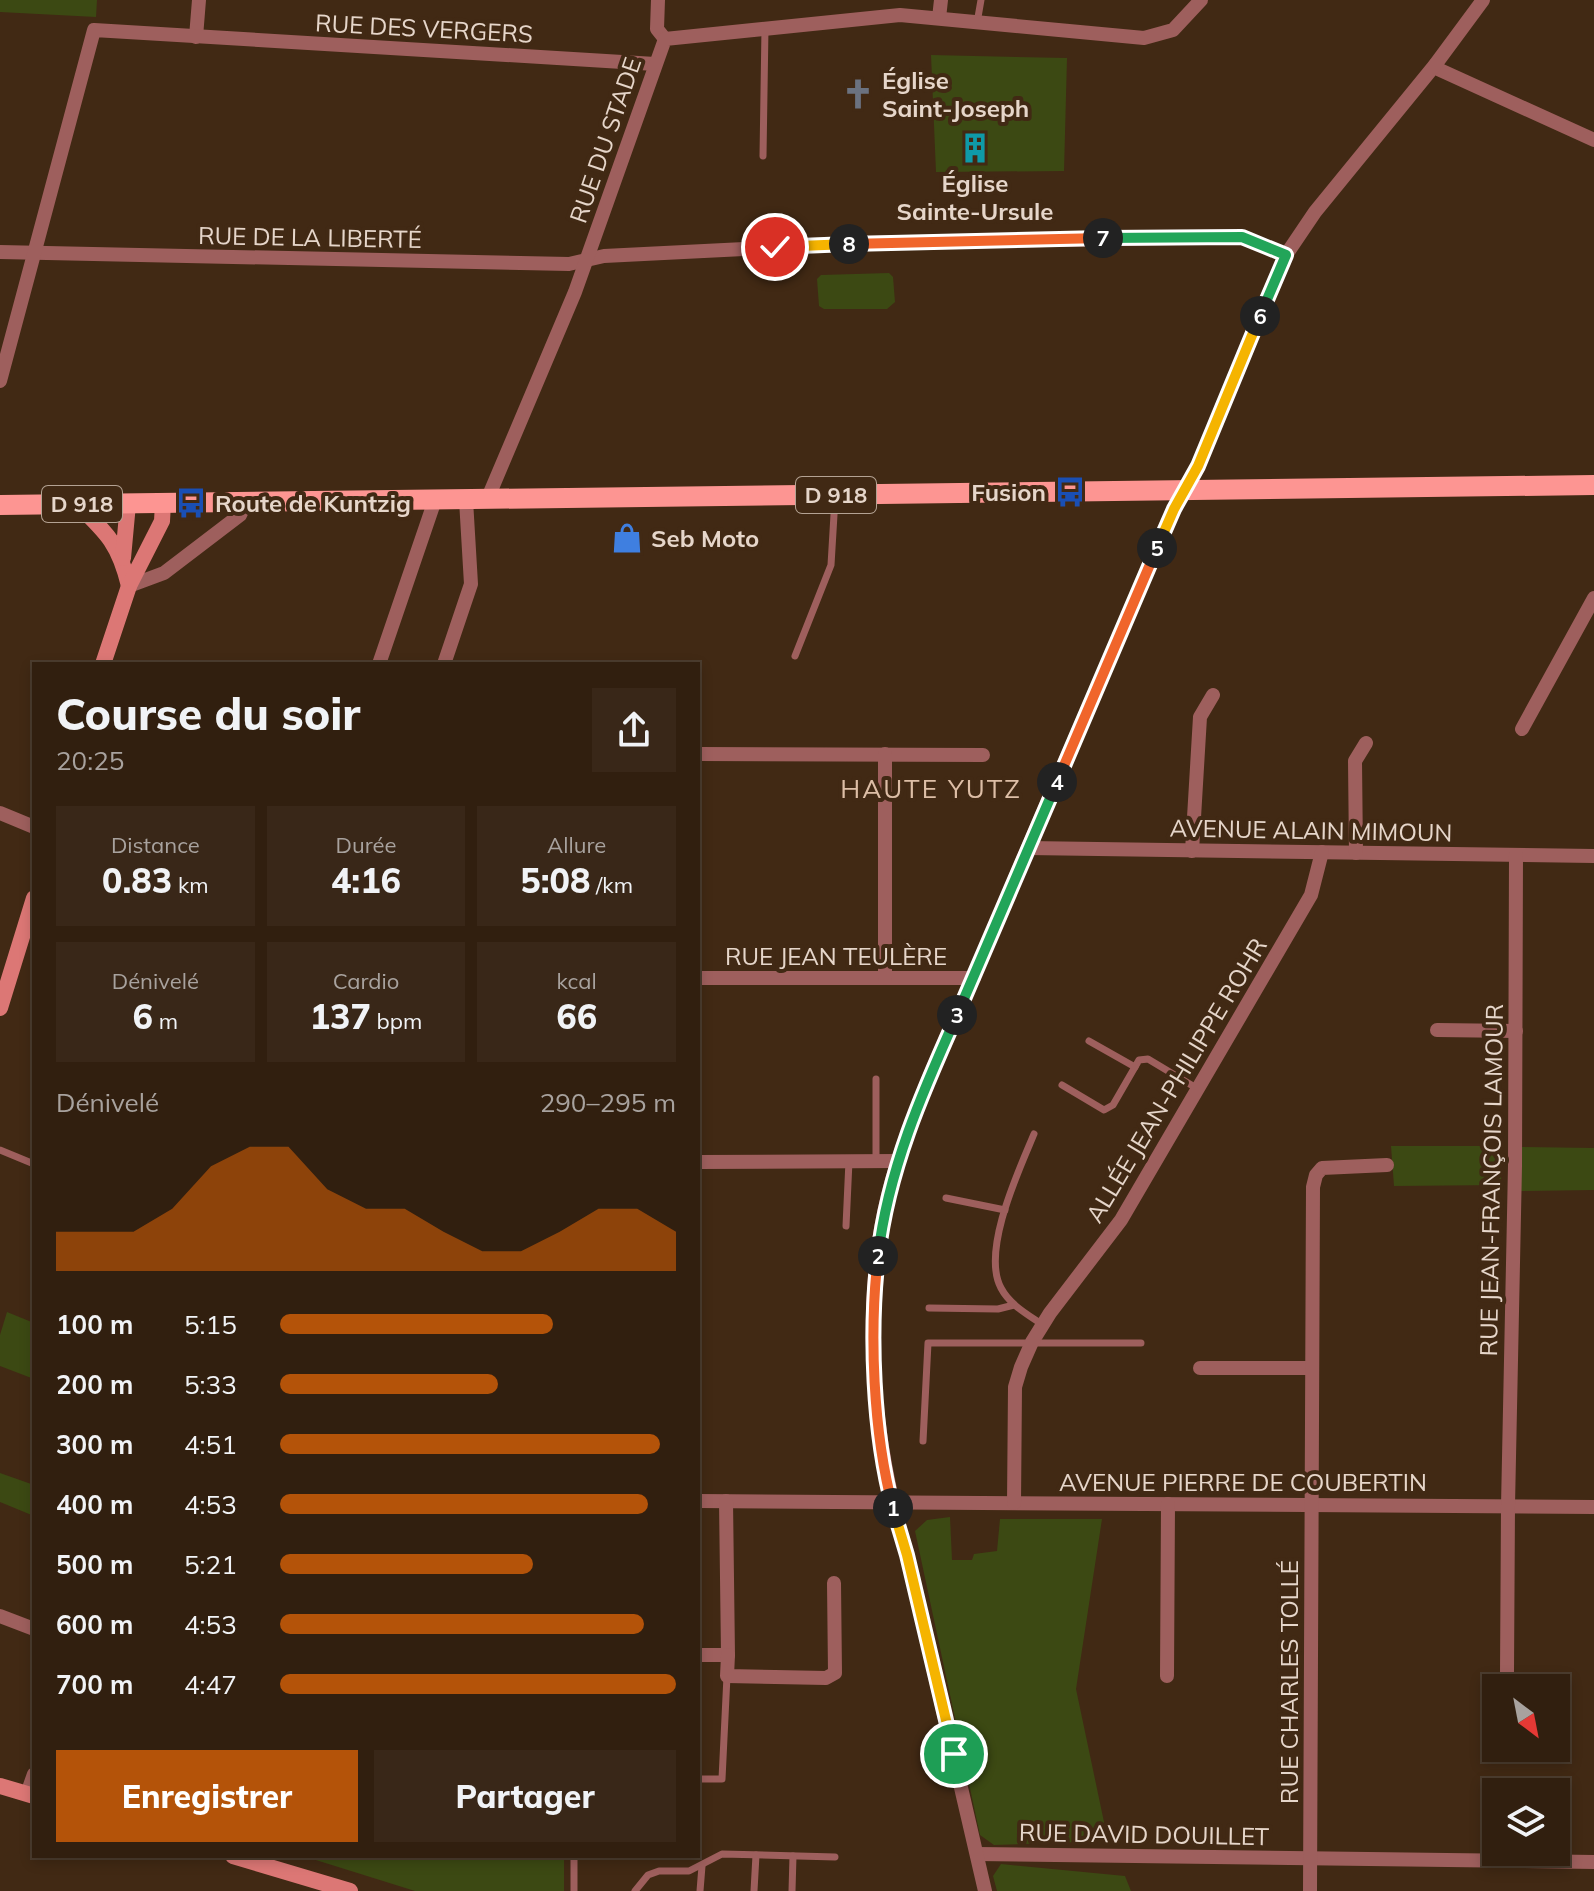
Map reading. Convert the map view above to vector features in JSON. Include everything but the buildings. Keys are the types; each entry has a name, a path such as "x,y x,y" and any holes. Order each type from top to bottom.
{"main road":[{"name":"D 918","path":"0,505 1594,485"}],"street":[{"path":"196,37 199,0"},
{"path":"658,0 657,29 665,39"},
{"path":"939,18 941,0"},
{"name":"RUE DU STADE","path":"476,500 586,261 665,39 900,15 1144,38 1173,30 1201,0"},
{"path":"985,1891 892,1502 874,1368 874,1315 881,1233 897,1161 1028,848 1286,255 1315,212 1435,65 1483,0"},
{"name":"RUE DES VERGERS","path":"34,253 94,30 655,64"},
{"path":"1435,65 1594,140"},
{"name":"RUE DE LA LIBERTÉ","path":"0,252 569,264 604,256 861,243 1242,237 1286,255"},
{"path":"0,381 34,253"},
{"path":"380,662 435,500"},
{"path":"445,662 471,584 476,500"},
{"path":"129,586 164,573 240,515 246,502"},
{"path":"104,662 129,586 162,521 163,503"},
{"path":"77,504 112,539 123,561 129,586"},
{"path":"123,561 128,504"},
{"path":"1522,729 1594,598"},
{"path":"1192,851 1200,717 1213,695"},
{"path":"1356,853 1355,761 1366,743"},
{"path":"700,754 983,755"},
{"path":"885,754 885,978"},
{"path":"0,813 32,826"},
{"name":"AVENUE ALAIN MIMOUN","path":"1028,848 1594,856"},
{"name":"ALLÉE JEAN-PHILIPPE ROHR","path":"1014,1503 1015,1387 1032,1342 1121,1220 1311,895 1322,852"},
{"name":"RUE JEAN-FRANÇOIS LAMOUR","path":"1507,1673 1515,1166 1516,855"},
{"path":"0,1008 32,904"},
{"name":"RUE JEAN TEULÈRE","path":"700,978 974,978"},
{"path":"1437,1030 1516,1031"},
{"path":"700,1162 897,1161"},
{"name":"RUE CHARLES TOLLÉ","path":"1310,1891 1313,1187 1316,1175 1322,1168 1387,1165"},
{"path":"1200,1368 1311,1368"},
{"name":"AVENUE PIERRE DE COUBERTIN","path":"700,1501 1594,1507"},
{"path":"726,1501 727,1676 826,1678 835,1673 834,1583"},
{"path":"1167,1676 1168,1504"},
{"path":"0,1616 32,1628"},
{"path":"700,1655 728,1655"},
{"path":"0,1786 30,1795"},
{"name":"RUE DAVID DOUILLET","path":"977,1854 1594,1862"},
{"path":"240,1858 350,1891"}],"lane":[{"path":"977,23 981,0"},
{"path":"763,156 765,28"},
{"path":"795,656 831,565 835,495"},
{"path":"1089,1041 1135,1067"},
{"path":"1062,1085 1104,1110 1113,1105 1139,1060 1148,1059 1198,1089"},
{"path":"876,1079 876,1161"},
{"path":"1034,1134 1005,1210 999,1232 995,1272 1001,1288 1014,1305 1043,1325"},
{"path":"0,1150 32,1163"},
{"path":"846,1226 849,1161"},
{"path":"946,1198 1005,1210"},
{"path":"929,1308 998,1309 1014,1305"},
{"path":"923,1441 928,1343 1141,1343"},
{"path":"700,1779 722,1779 727,1676"},
{"path":"635,1891 648,1875 659,1871 689,1871 722,1854 835,1857"},
{"path":"754,1891 756,1855"},
{"path":"792,1891 793,1856"},
{"path":"574,1858 574,1891"},
{"path":"700,1891 702,1866"}],"green space":[{"path":"0,0 97,0 96,17 0,12"},
{"path":"931,55 1067,58 1064,171 936,172"},
{"path":"889,273 893,277 895,302 887,309 824,309 819,306 817,279 821,275"},
{"path":"1391,1146 1502,1146 1501,1185 1394,1186"},
{"path":"1520,1147 1594,1148 1594,1190 1519,1191"},
{"path":"7,1312 32,1322 32,1378 0,1366 0,1335"},
{"path":"0,1473 32,1484 32,1515 0,1502"},
{"path":"950,1517 952,1560 972,1560 974,1554 997,1551 1000,1519 1102,1519 1076,1689 1108,1841 994,1845 980,1835 915,1531 927,1520"},
{"path":"309,1858 564,1858 564,1891 415,1891"},
{"path":"1001,1864 1125,1876 1131,1891 997,1891 993,1876"}],"place":[{"name":"Église Saint-Joseph","path":"858,94"},
{"name":"Église Sainte-Ursule","path":"975,148"},
{"name":"Fusion","path":"1070,492"},
{"name":"Route de Kuntzig","path":"191,503"},
{"name":"Seb Moto","path":"627,538"}],"district":[{"name":"HAUTE YUTZ","path":"931,788"}],"route":[{"path":"775,247 1070,238 1242,237 1286,255 1198,466 1174,509 931,1074 897,1161 888,1197 881,1233 874,1315 874,1368 880,1430 892,1502 954,1754"}]}
